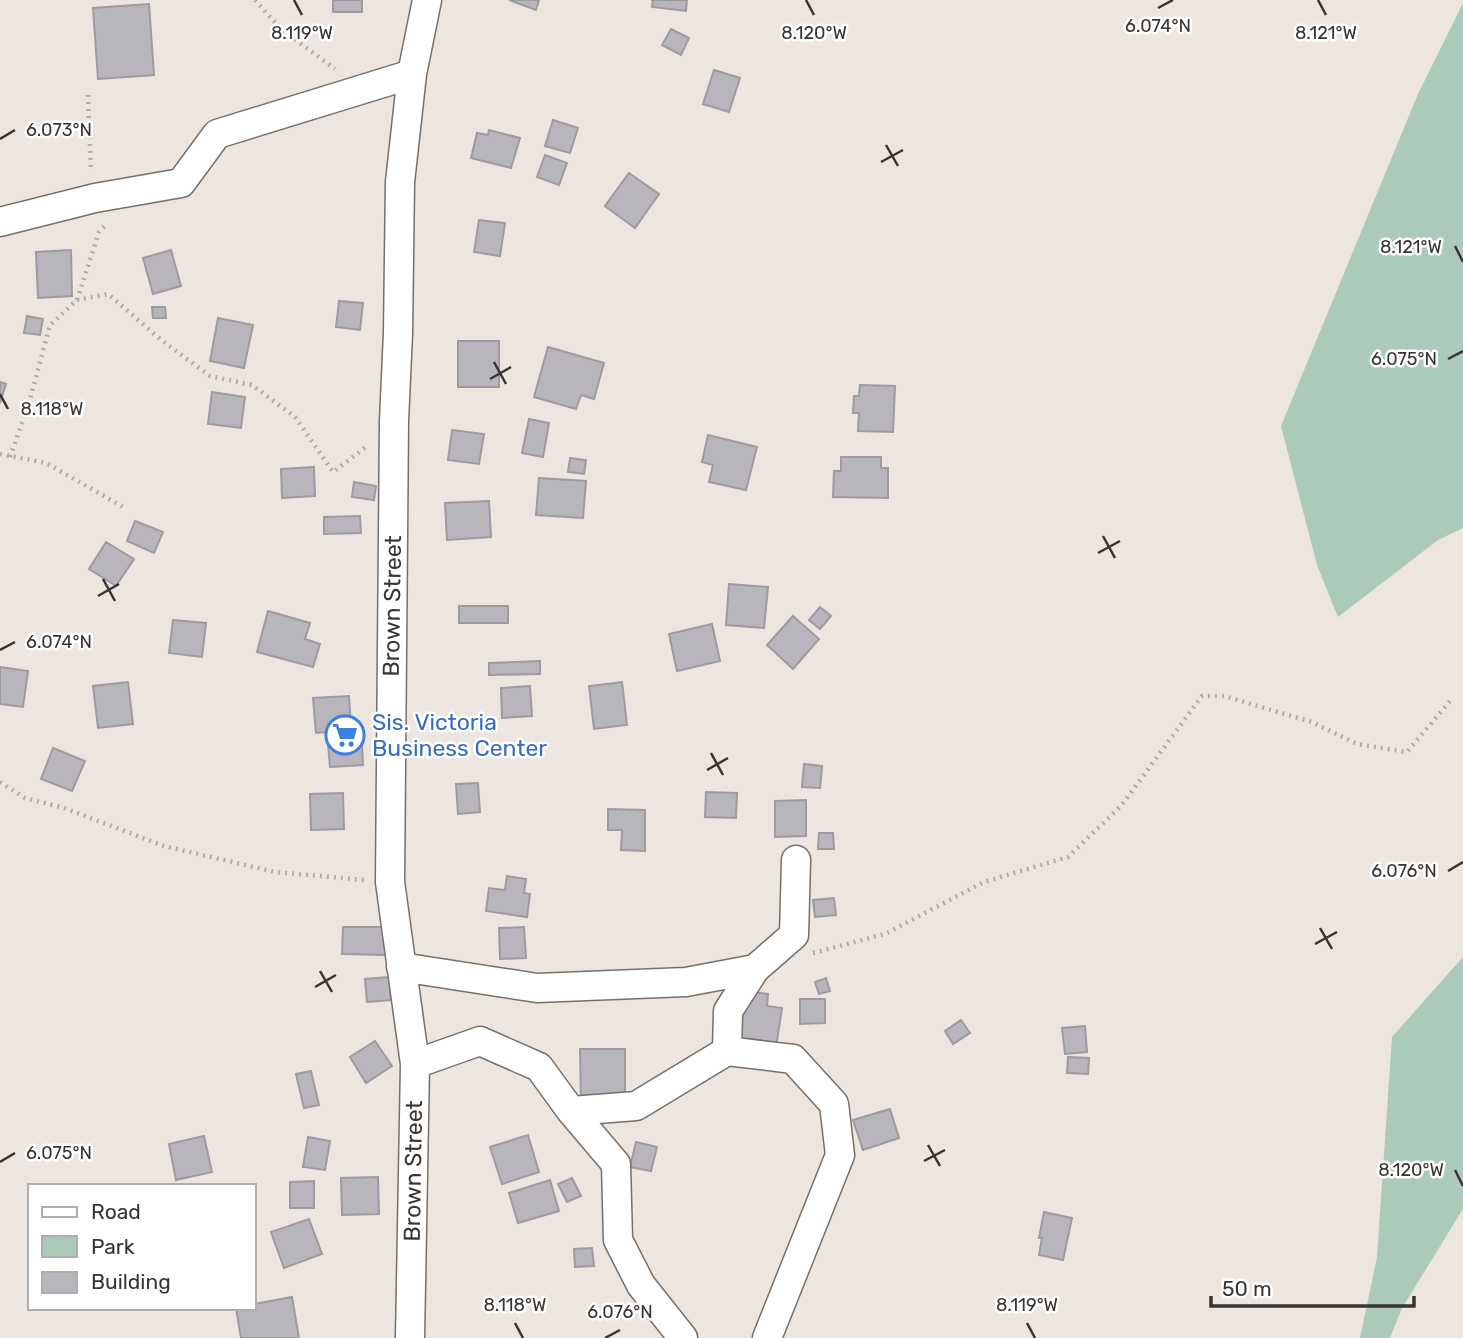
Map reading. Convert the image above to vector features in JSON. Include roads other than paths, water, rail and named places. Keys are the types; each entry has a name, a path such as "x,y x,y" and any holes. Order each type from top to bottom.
{"street":[{"name":"Brown Street","path":"410,1338 415,1064 390,882 394,421 400,182 412,74 426,0"},
{"path":"0,222 95,198 181,183 217,134 412,74"},
{"path":"727,1051 728,1011 755,969 794,934 796,860"},
{"path":"401,967 537,988 686,982 755,969"},
{"path":"415,1064 480,1041 540,1067 571,1111 616,1164 618,1240 641,1285 682,1338"},
{"path":"571,1111 636,1106 727,1051 793,1059 834,1104 840,1155 767,1338"}],"place":[{"name":"Sis. Victoria Business Center","path":"345,735"}]}
